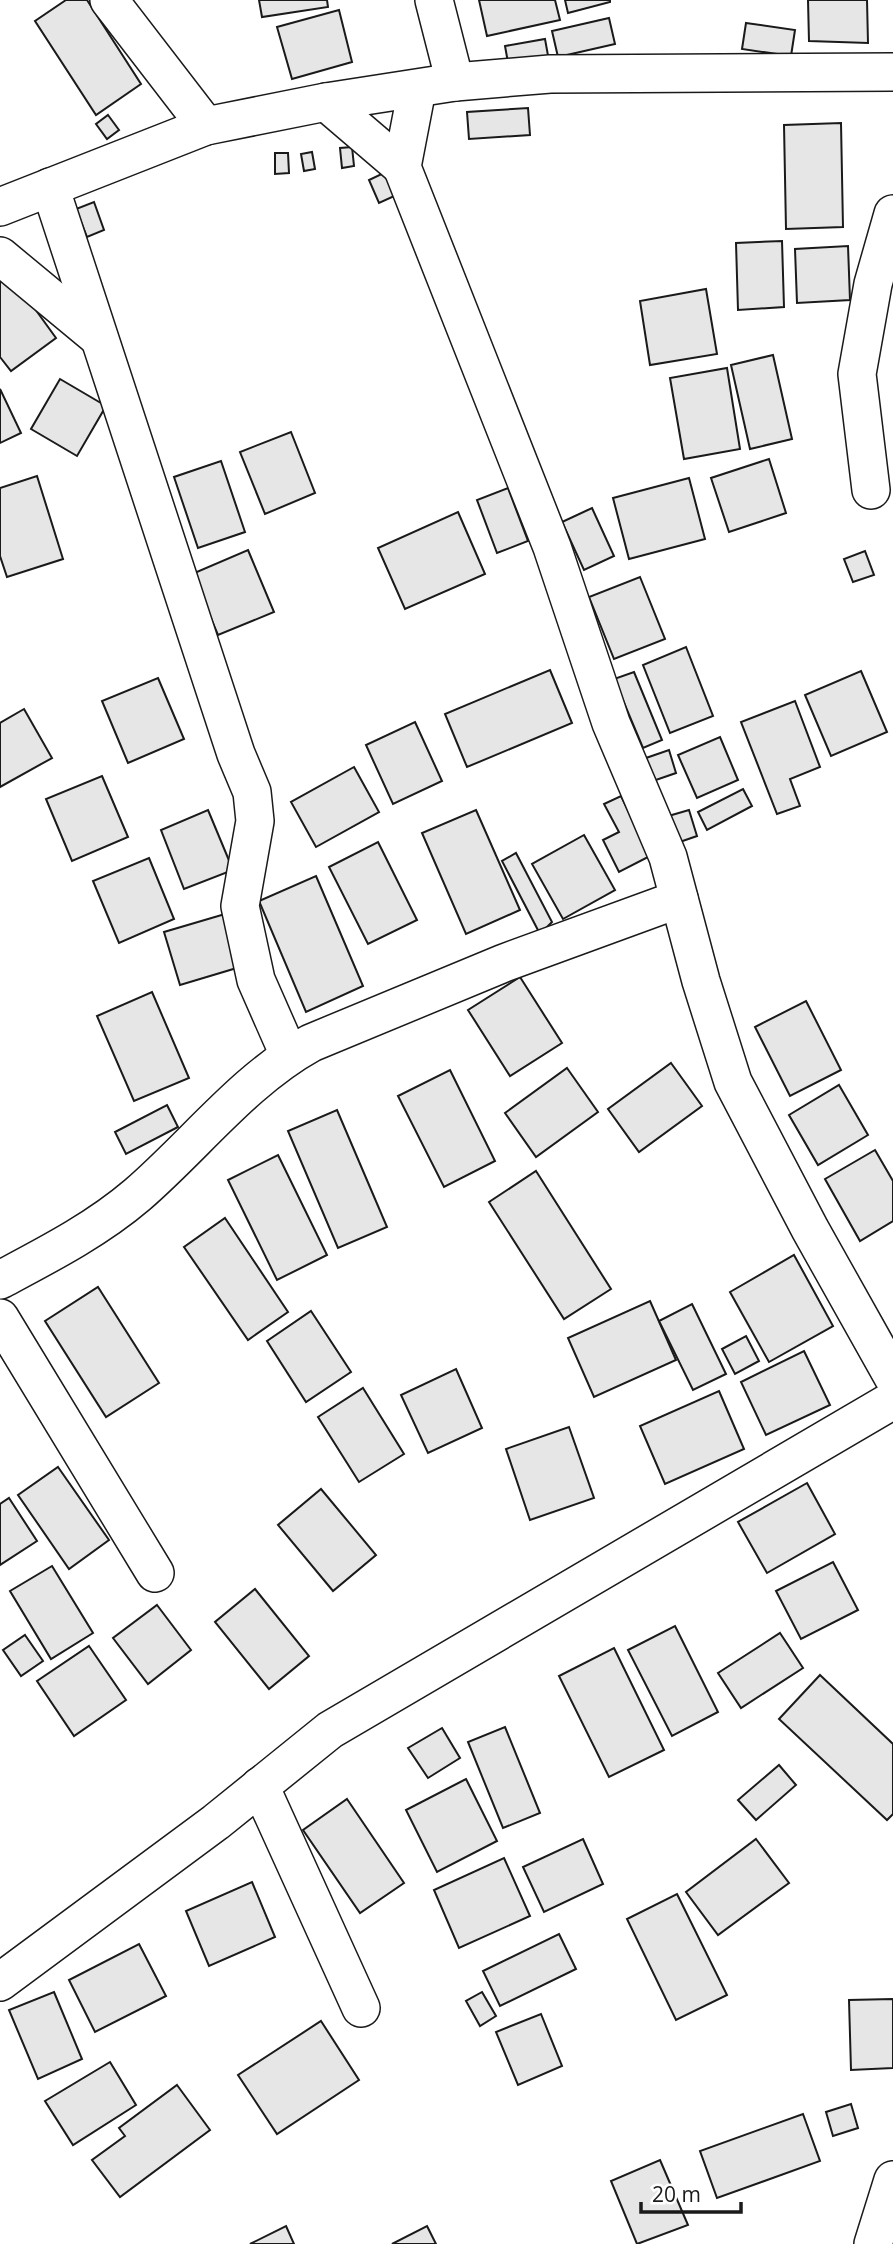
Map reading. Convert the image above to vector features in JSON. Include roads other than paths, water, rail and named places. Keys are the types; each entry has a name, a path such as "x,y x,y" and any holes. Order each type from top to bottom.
{"street":[{"path":"109,0 206,126"},
{"path":"434,0 455,82"},
{"path":"0,207 206,126 326,102 455,82 550,74 893,72"},
{"path":"402,167 417,89"},
{"path":"326,102 402,167 552,547 611,723 668,857 733,1082 778,1170 893,1377"},
{"path":"50,187 236,754 252,792 255,821 240,906 256,980 289,1055"},
{"path":"871,490 857,374 873,284 893,214"},
{"path":"0,256 99,338"},
{"path":"0,1280 87,1232 136,1196 233,1103 289,1055 311,1043 504,963 679,900"},
{"path":"0,1318 155,1573"},
{"path":"0,1982 330,1730 893,1400"},
{"path":"260,1786 361,2008"},
{"path":"873,2244 893,2180"}]}
